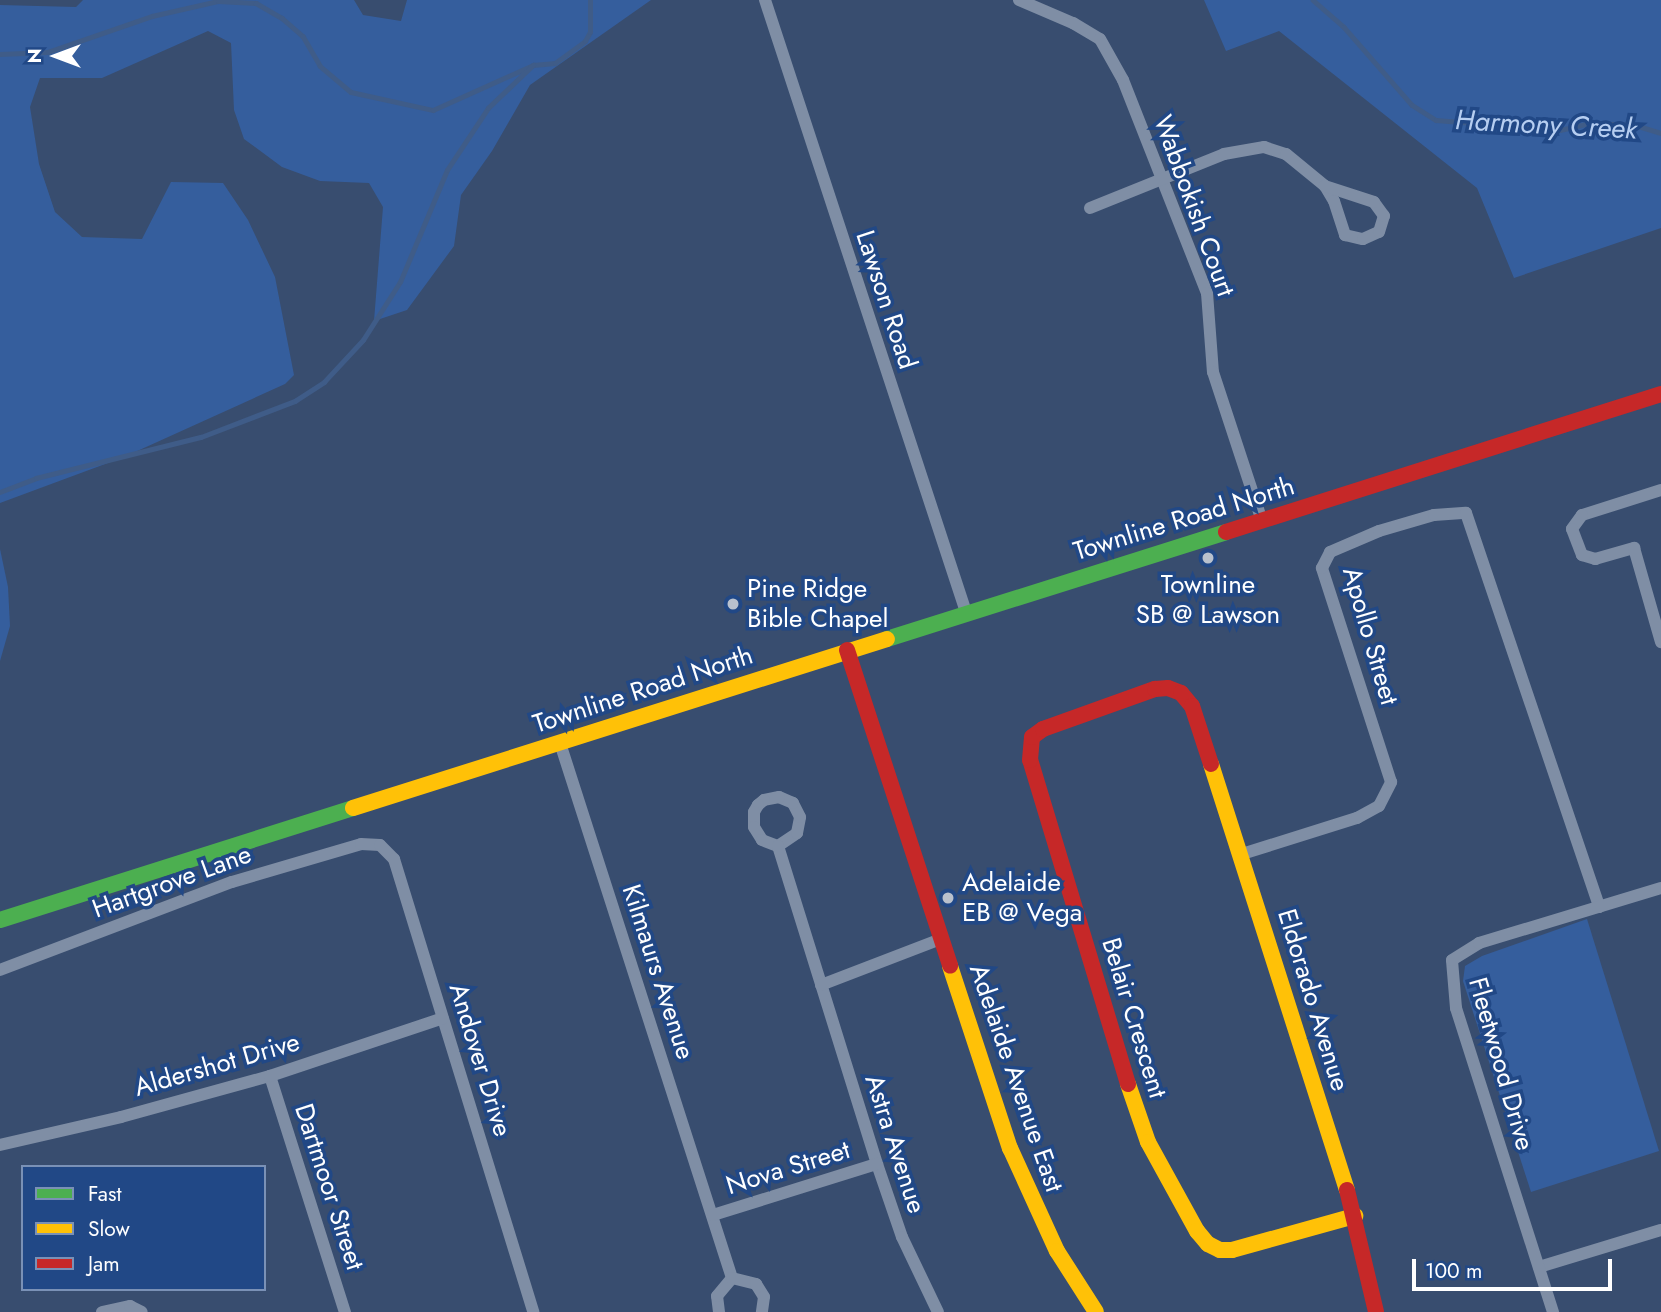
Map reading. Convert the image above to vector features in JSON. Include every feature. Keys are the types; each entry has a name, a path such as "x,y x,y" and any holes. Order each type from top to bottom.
{"main road":[{"name":"Townline Road North","path":"0,920 1661,394"},
{"name":"Adelaide Avenue East","path":"847,650 1010,1148 1057,1251 1096,1312"},
{"name":"Belair Crescent","path":"1192,706 1181,693 1168,688 1155,690 1043,729 1032,737 1029,748 1135,1108 1148,1142 1180,1204 1208,1244 1220,1250 1231,1250 1355,1216"},
{"name":"Eldorado Avenue","path":"1192,706 1242,854 1355,1216 1376,1312"}],"street":[{"name":"Lawson Road","path":"765,0 966,612"},
{"name":"Wabbokish Court","path":"1019,0 1073,23 1100,40 1123,80 1207,293 1213,372 1262,521"},
{"path":"1090,208 1224,154 1264,147 1286,154 1325,187 1334,201 1345,235 1363,239 1379,232 1384,216 1374,202 1325,187"},
{"path":"1661,490 1581,515 1572,529 1582,555 1595,559 1634,548 1661,642"},
{"name":"Apollo Street","path":"1242,854 1357,818 1379,806 1391,782 1322,568 1330,552 1379,531 1434,515 1466,513 1599,907"},
{"name":"Kilmaurs Avenue","path":"561,743 732,1278"},
{"name":"Hartgrove Lane","path":"0,970 232,882 361,844"},
{"name":"Andover Drive","path":"361,844 380,845 394,859 533,1312"},
{"name":"Astra Avenue","path":"778,846 902,1237 938,1312"},
{"name":"Fleetwood Drive","path":"1553,1312 1456,1008 1452,960 1479,943 1661,888"},
{"path":"821,985 941,939"},
{"name":"Aldershot Drive","path":"0,1145 121,1117 270,1076 443,1018"},
{"name":"Dartmoor Street","path":"270,1076 345,1312"},
{"name":"Nova Street","path":"713,1215 877,1164"},
{"path":"1539,1268 1661,1230"},
{"path":"719,1312 717,1296 732,1278 756,1284 764,1297 762,1312"},
{"path":"102,1312 130,1306 142,1312"}],"shaded area":[{"path":"83,0 354,0 363,15 401,21 407,0 651,0 530,85 492,151 461,195 454,246 407,310 374,321 383,207 369,183 320,181 282,167 244,139 234,110 231,43 208,31 102,78 40,78 30,107 39,164 55,212 82,237 142,239 171,182 223,183 248,220 275,277 294,375 285,384 124,457 0,503 0,5 76,7"},
{"path":"1204,0 1661,0 1661,228 1514,278 1477,188 1279,31 1226,51"},
{"path":"0,549 8,587 10,626 0,661"},
{"path":"1587,919 1659,1151 1531,1192 1463,981 1465,966 1482,956"}],"waterway":[{"name":"Harmony Creek","path":"0,54 48,52 152,16 218,1 256,3 282,18 303,36 320,66 351,92 433,110 533,65 555,63 585,41 590,32 590,0"},
{"name":"Harmony Creek","path":"1313,0 1344,27 1412,105 1436,120 1560,130 1590,123 1635,125 1661,133"},
{"path":"0,492 36,478 201,437 295,401 324,382 363,340 400,282 447,170 488,108 533,65"}],"traffic: fast":[{"path":"887,639 1226,532"},
{"path":"0,920 353,808"}],"traffic: slow":[{"path":"353,808 887,639"},
{"path":"1211,764 1347,1190"},
{"path":"950,966 1010,1148 1057,1251 1096,1312"},
{"path":"1128,1084 1148,1142 1197,1231 1208,1244 1220,1250 1232,1250 1355,1216"}],"traffic: jam":[{"path":"1226,532 1661,394"},
{"path":"847,650 950,966"},
{"path":"1128,1084 1030,760 1032,737 1043,729 1155,689 1168,688 1181,693 1192,706 1211,764"},
{"path":"1347,1190 1376,1312"}],"place":[{"name":"Townline SB @ Lawson","path":"1208,558"},
{"name":"Pine Ridge Bible Chapel","path":"733,604"},
{"name":"Adelaide EB @ Vega","path":"948,898"}]}
